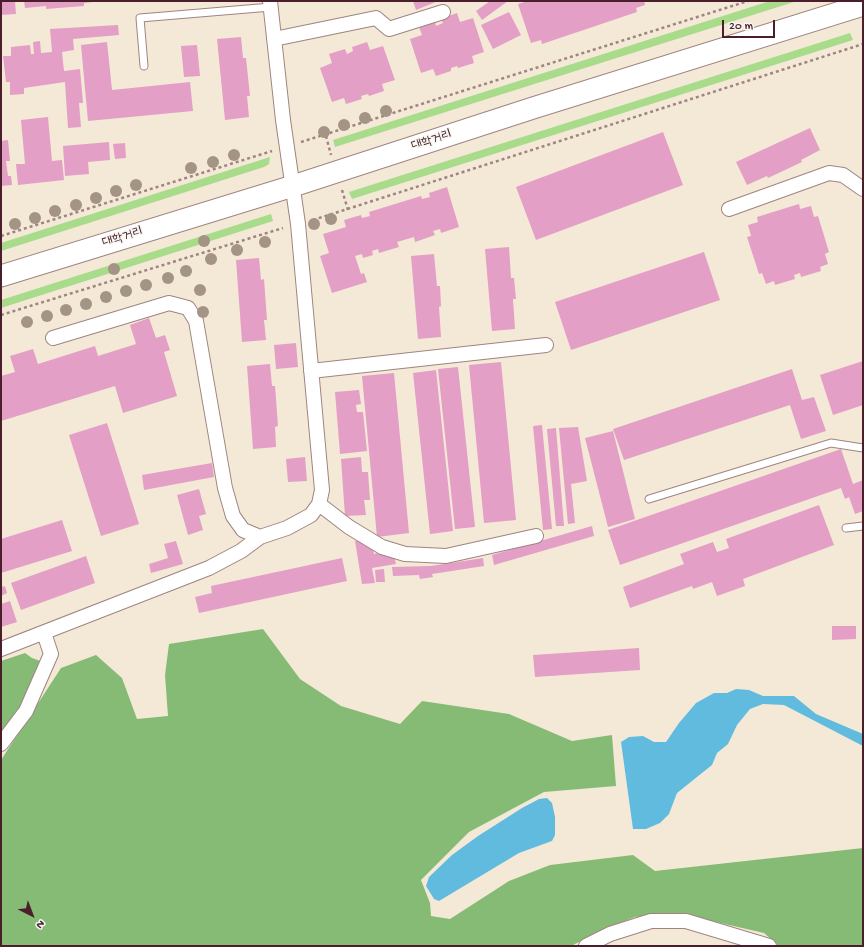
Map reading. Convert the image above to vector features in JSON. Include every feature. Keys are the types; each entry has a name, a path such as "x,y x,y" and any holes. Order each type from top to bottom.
{"main road":[{"name":"대학거리","path":"1,276 293,186 533,108 863,5"}],"street":[{"path":"1,649 209,568 241,551 260,537 287,528 311,515 319,504 322,490 310,371 298,224 270,4"},
{"path":"274,39 376,18 389,29 443,12"},
{"path":"729,209 829,173 844,175 863,189"},
{"path":"53,338 169,303 188,308 196,321 226,488 233,516 243,530 260,537"},
{"path":"310,371 546,345"},
{"path":"319,504 349,527 382,547 405,554 446,556 536,536"},
{"path":"1,744 26,711 51,654 44,633"},
{"path":"586,946 610,934 650,921 686,921 769,946"}],"lane":[{"path":"144,66 140,18 270,4"},
{"path":"649,499 831,443 863,448"},
{"path":"846,528 863,526"}],"path":[{"path":"1,236 287,146 326,136 748,1"},
{"path":"1,315 348,210 863,44"}],"green space":[{"path":"770,1 797,1 335,147 333,140"},
{"path":"850,33 853,40 352,199 349,192"},
{"path":"270,157 269,164 264,167 1,251 1,243"},
{"path":"271,214 273,221 1,308 1,300"},
{"path":"263,629 300,679 341,706 400,724 422,701 509,714 572,741 612,735 616,786 544,792 469,832 421,880 430,903 431,916 450,919 509,881 550,865 633,855 655,871 863,848 863,946 779,946 764,933 677,913 635,917 605,929 571,946 1,946 1,760 61,668 96,655 122,678 137,719 168,716 165,675 169,644"},
{"path":"25,653 32,658 43,662 22,709 1,738 1,661"}],"water":[{"path":"736,689 749,690 763,696 794,696 816,714 863,734 863,746 784,705 763,704 750,709 737,725 728,744 717,753 712,765 677,793 669,814 660,823 646,829 633,829 621,742 629,737 643,736 654,742 666,742 679,723 696,703 714,693 727,693"},
{"path":"547,798 552,803 555,817 555,835 552,841 519,853 439,901 434,899 426,886 429,877 452,855 478,836 522,808 539,799"}],"building":[{"path":"1,1 15,1 16,14 1,15"},
{"path":"24,1 93,2 84,3 84,6 46,9 46,6 25,8"},
{"path":"413,1 438,1 416,10"},
{"path":"490,1 508,1 482,20 476,11"},
{"path":"528,1 644,1 645,5 636,8 637,12 542,44 541,40 531,43 518,4"},
{"path":"509,12 521,35 493,49 481,25"},
{"path":"457,13 460,22 473,18 484,52 472,56 474,63 458,68 457,66 451,68 451,71 436,76 433,69 421,73 410,39 422,35 419,27 435,21 436,26 443,23 441,19"},
{"path":"118,25 119,35 73,39 74,50 62,52 64,71 80,69 83,103 79,103 81,127 68,128 65,82 24,88 24,94 10,95 10,82 6,82 3,56 11,56 11,47 30,45 31,54 34,54 33,42 40,41 41,53 52,52 50,29"},
{"path":"241,37 243,58 246,58 250,96 247,96 249,117 225,120 217,39"},
{"path":"107,42 112,90 190,82 193,111 88,121 81,45"},
{"path":"367,42 370,50 383,46 395,80 382,84 384,91 369,96 368,94 361,96 362,99 346,104 344,98 332,102 320,68 332,63 329,54 345,49 347,54 353,51 352,47"},
{"path":"197,45 200,76 184,77 181,46"},
{"path":"48,117 52,161 62,160 64,180 18,185 16,164 25,164 21,120"},
{"path":"810,128 820,150 801,160 802,162 768,178 767,176 747,185 736,162"},
{"path":"663,132 683,185 536,240 516,187"},
{"path":"8,140 10,161 6,161 8,176 11,176 12,185 1,186 1,141"},
{"path":"109,142 110,160 88,162 89,174 65,176 63,146"},
{"path":"125,143 126,158 115,159 113,144"},
{"path":"447,187 459,227 441,233 440,229 433,231 435,235 415,242 414,237 397,242 399,247 379,253 378,249 372,251 373,255 363,258 362,254 355,256 361,274 364,273 367,282 332,293 320,256 329,253 323,234 346,227 344,220 361,215 362,218 370,216 369,212 421,196 422,199 430,197 429,193"},
{"path":"799,204 800,209 811,206 814,217 818,216 829,252 825,254 828,264 820,267 821,271 801,277 800,273 794,275 795,279 775,285 774,281 766,284 762,273 759,274 747,237 751,236 748,225 758,222 757,217"},
{"path":"509,247 511,278 514,278 516,299 513,299 515,329 492,331 485,249"},
{"path":"704,252 720,300 571,350 555,302"},
{"path":"434,254 437,286 440,286 441,306 439,307 441,337 418,339 411,256"},
{"path":"259,258 261,280 264,279 267,320 264,320 266,340 242,342 236,260"},
{"path":"149,318 156,338 165,335 170,350 164,352 177,396 123,413 115,386 1,421 1,376 15,372 10,356 33,349 38,364 95,346 98,356 136,344 130,325"},
{"path":"296,343 298,367 276,369 274,345"},
{"path":"863,361 863,405 833,415 820,375"},
{"path":"501,362 516,520 484,523 469,365"},
{"path":"270,364 272,386 275,386 278,426 275,427 276,447 253,449 247,366"},
{"path":"458,367 475,527 455,529 438,369"},
{"path":"792,369 802,400 814,397 826,431 801,439 790,405 624,460 613,429"},
{"path":"436,370 453,531 430,534 413,373"},
{"path":"394,373 409,533 377,537 362,376"},
{"path":"359,390 361,404 356,405 357,412 363,412 367,451 340,454 335,392"},
{"path":"107,423 139,524 101,536 69,435"},
{"path":"542,425 552,529 543,530 533,426"},
{"path":"578,427 587,481 571,484 575,523 568,524 559,428"},
{"path":"556,428 564,526 556,526 547,429"},
{"path":"613,431 635,519 608,527 585,438"},
{"path":"841,449 853,484 863,480 863,511 855,514 849,497 845,499 841,488 620,565 608,530"},
{"path":"305,457 307,481 288,482 286,459"},
{"path":"361,457 362,472 368,472 370,500 364,500 366,515 345,516 341,459"},
{"path":"212,463 214,477 144,490 142,475"},
{"path":"199,489 206,514 199,516 203,530 188,535 177,495"},
{"path":"819,505 834,545 743,579 745,586 717,596 712,582 693,589 692,586 630,608 623,587 684,564 680,554 713,542 717,552 729,548 726,539"},
{"path":"62,520 72,551 1,573 1,539"},
{"path":"592,526 594,536 494,565 492,555"},
{"path":"366,539 367,546 372,546 374,554 387,551 394,555 396,564 372,568 375,583 362,584 355,541"},
{"path":"176,541 183,564 151,573 149,564 168,558 164,544"},
{"path":"86,556 95,583 21,610 11,583"},
{"path":"342,558 347,581 199,613 195,597 212,593 211,586"},
{"path":"483,558 484,566 432,574 433,577 420,579 419,575 393,576 392,567 431,566"},
{"path":"384,569 385,582 376,582 375,570"},
{"path":"1,584 3,587 5,586 7,593 1,596"},
{"path":"10,601 17,622 1,627 1,604"},
{"path":"832,626 856,626 856,639 832,640"},
{"path":"639,648 640,670 535,677 533,655"}]}
